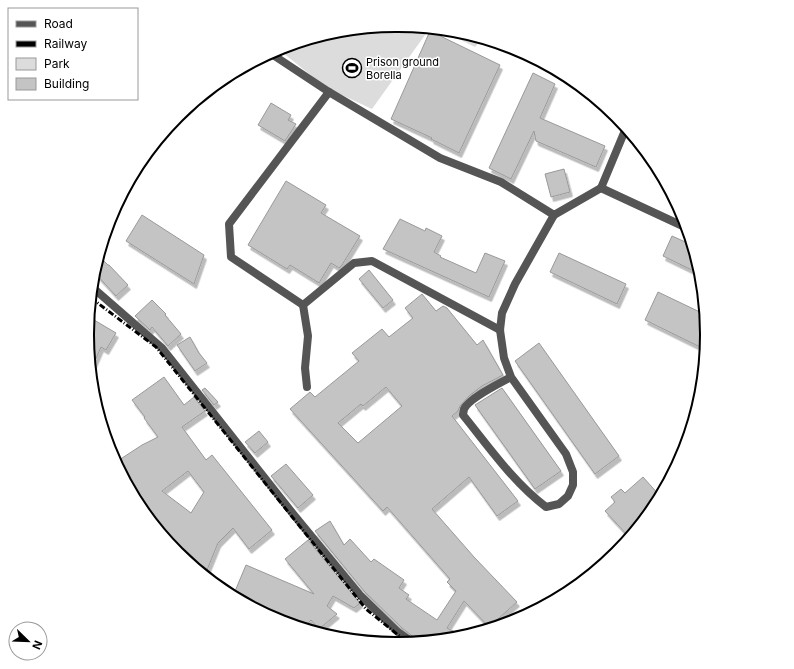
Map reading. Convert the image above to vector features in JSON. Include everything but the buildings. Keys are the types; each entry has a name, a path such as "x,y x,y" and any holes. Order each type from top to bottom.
{"street":[{"path":"276,57 329,92 440,158 501,182 554,215"},
{"path":"308,386 305,368 308,336 303,305 231,257 229,224 329,92"},
{"path":"511,377 468,403 464,409 463,415 516,480 533,498 546,507 559,504 568,496 573,485 573,472 566,454 511,377 504,358 500,330 502,313 515,284 554,215 601,188 623,134"},
{"path":"601,188 678,224"},
{"path":"303,305 354,263 372,261 500,330"},
{"path":"97,292 162,348 294,515 360,595 404,637"}],"green space":[{"name":"Prison ground Borella","path":"397,32 426,34 372,109 327,88 284,54 319,42 358,35"},
{"path":"458,38 478,43 475,47"}],"railway":[{"path":"96,302 156,347 366,609 400,637"}],"place":[{"name":"Prison ground Borella","path":"352,68"}]}
